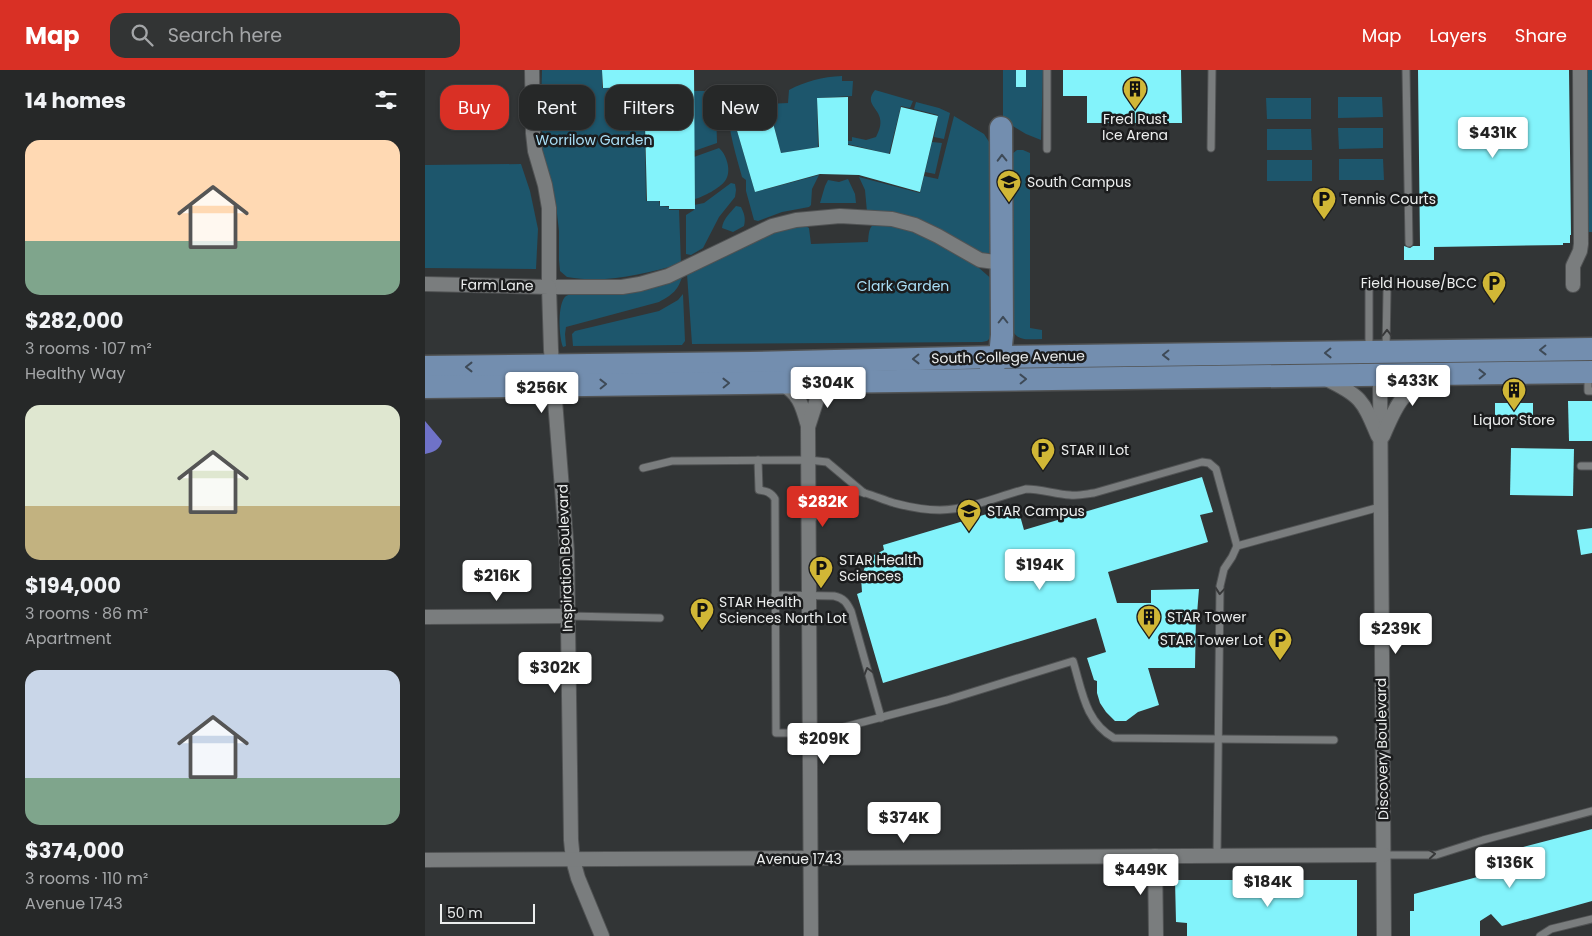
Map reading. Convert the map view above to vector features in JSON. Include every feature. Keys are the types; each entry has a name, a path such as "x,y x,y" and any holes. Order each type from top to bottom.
{"main road":[{"path":"981,380 1000,357 1003,335 1001,128"},
{"name":"South College Avenue","path":"425,387 553,375 751,363 1000,357 1379,362 1592,349"},
{"name":"South College Avenue","path":"425,367 553,375 774,382 1319,376 1379,362 1448,374 1591,378"}],"street":[{"path":"532,70 535,151 545,185 549,208 549,286 622,287 641,284 668,276 771,226 796,220 840,216 891,219 915,226 938,236 980,260 1003,263"},
{"path":"1573,285 1573,266 1580,251 1581,237 1580,70"},
{"name":"Farm Lane","path":"425,284 549,286 553,375"},
{"name":"Discovery Boulevard","path":"1379,362 1384,936"},
{"name":"Discovery Boulevard","path":"1381,441 1402,397 1420,384 1448,374"},
{"name":"Inspiration Boulevard","path":"553,375 563,496 569,616 571,840 573,860 578,878 602,936"},
{"name":"Discovery Boulevard","path":"1319,376 1353,392 1360,399 1381,441"},
{"path":"811,936 809,427 818,396 831,381"},
{"path":"774,382 785,386 796,395 809,427"},
{"path":"425,617 569,616"},
{"name":"Avenue 1743","path":"425,860 1383,855"},
{"path":"1155,856 1156,936"}],"lane":[{"path":"1047,70 1047,149"},
{"path":"1211,148 1212,70"},
{"path":"1406,70 1409,243"},
{"path":"1369,290 1379,362"},
{"path":"1379,362 1387,291"},
{"path":"758,460 759,490 767,491 775,499 776,733 829,731 953,698 1073,661 1091,717 1098,727 1114,738 1334,740"},
{"path":"643,468 671,461 809,460 827,462 864,493"},
{"path":"809,525 818,510 831,498 853,492 864,493 913,508 937,510 961,508 1026,489 1070,495 1087,494 1202,462 1209,463 1215,469 1237,546 1224,569 1220,586 1217,856"},
{"path":"1581,466 1592,466"},
{"path":"1237,546 1381,507"},
{"path":"775,595 841,597 847,602 881,718"},
{"path":"569,616 660,618"},
{"path":"1383,855 1436,855 1483,840 1592,811"},
{"path":"1541,936 1551,929 1592,919"}],"green space":[{"name":"Worrilow Garden","path":"542,70 602,70 602,88 605,88 605,130 645,130 646,201 659,201 660,206 669,207 669,210 679,210 681,264 610,279 567,277 560,271 556,205 543,154 542,130 595,130 595,85 542,85"},
{"path":"1003,70 1043,70 1041,140 1026,134 1003,120"},
{"path":"1587,70 1592,70 1592,232 1588,232"},
{"path":"842,76 842,81 853,81 852,96 817,98 818,147 781,153 775,130 777,130 777,104 788,103 789,90 814,80"},
{"path":"875,90 913,101 910,108 901,106 889,154 848,144 848,141 852,141 852,137 866,140 876,137 880,128 880,120 871,101 871,96"},
{"path":"694,91 703,91 703,130 716,130 717,143 694,151"},
{"path":"1338,97 1382,97 1383,117 1338,118"},
{"path":"1266,98 1311,98 1311,119 1267,119"},
{"path":"916,102 950,113 944,139 934,137 938,115 914,109"},
{"path":"954,116 984,134 991,145 994,248 989,253 982,254 867,212 865,190 859,177 920,193 924,176 938,179"},
{"path":"1338,128 1383,128 1383,148 1339,149"},
{"path":"1267,129 1311,129 1312,150 1267,150"},
{"path":"730,130 737,130 755,192 819,175 812,189 811,205 782,212 758,221 754,220 746,191 746,180 742,177"},
{"path":"932,142 942,143 935,174 925,172"},
{"path":"719,148 728,164 727,177 723,184 695,199 694,157"},
{"path":"1017,150 1030,153 1030,328 1042,330 1042,339 1021,338 1015,335 1013,331 1012,154"},
{"path":"1339,159 1383,159 1384,180 1339,180"},
{"path":"1267,160 1312,160 1312,181 1267,181"},
{"path":"521,164 530,191 538,229 536,269 425,268 425,165"},
{"path":"848,179 855,194 856,203 820,203 828,180 839,182"},
{"path":"731,183 735,184 735,197 719,217 703,248 691,255 686,254 686,215 694,210 694,205 704,203"},
{"path":"736,206 741,207 745,223 744,226 733,232 722,228 725,219"},
{"name":"Clark Garden","path":"877,222 925,234 970,260 995,282 990,338 987,341 692,344 687,274 772,231 804,225 809,228 811,244 868,242 870,228"},
{"path":"683,274 674,291 659,302 566,327 566,346 563,347 560,313 566,296 578,292"},
{"path":"683,294 685,341 682,345 573,346 572,334 575,331 659,311 678,300"}],"shaded area":[{"path":"425,421 442,441 438,449 425,454"}],"building":[{"path":"602,70 694,70 695,209 669,209 669,206 660,206 660,201 647,201 645,130 693,130 693,85 605,85 605,88 603,88"},
{"path":"1016,70 1026,70 1026,87 1016,87"},
{"name":"Fred Rust Ice Arena","path":"1063,70 1181,70 1182,123 1087,123 1087,96 1063,96"},
{"path":"1418,70 1569,70 1570,243 1563,243 1563,245 1434,247 1434,260 1404,260 1404,246 1410,248 1420,246"},
{"path":"848,97 848,145 890,154 901,107 938,116 920,192 859,175 820,174 755,192 737,130 775,130 781,153 819,147 817,98"},
{"path":"1568,401 1592,401 1592,441 1569,441"},
{"name":"Liquor Store","path":"1495,403 1533,403 1533,420 1495,420"},
{"path":"1511,448 1574,449 1573,496 1510,495"},
{"path":"1202,477 1213,512 1200,515 1208,542 1108,572 1117,603 1151,603 1151,590 1199,589 1196,614 1195,668 1148,668 1159,705 1138,712 1126,721 1115,721 1106,712 1100,703 1097,693 1097,681 1094,680 1087,658 1106,652 1096,618 883,683 857,594 862,592 861,578 866,564 874,555 884,550 883,545 1017,505 1024,530"},
{"path":"1592,528 1592,553 1581,555 1577,530"},
{"path":"1592,829 1592,901 1502,926 1491,914 1480,921 1480,936 1410,936 1410,911 1414,911 1414,894 1481,876 1477,859"},
{"path":"1175,880 1357,880 1357,936 1187,936 1187,923 1176,922"}],"place":[{"name":"Fred Rust Ice Arena","path":"1135,110"},
{"name":"South Campus","path":"1009,203"},
{"name":"Tennis Courts","path":"1324,220"},
{"name":"Field House/BCC","path":"1494,304"},
{"name":"Liquor Store","path":"1514,411"},
{"name":"STAR II Lot","path":"1043,471"},
{"name":"STAR Campus","path":"969,532"},
{"name":"STAR Health Sciences","path":"821,589"},
{"name":"STAR Health Sciences North Lot","path":"702,631"},
{"name":"STAR Tower","path":"1149,638"},
{"name":"STAR Tower Lot","path":"1280,661"}]}
